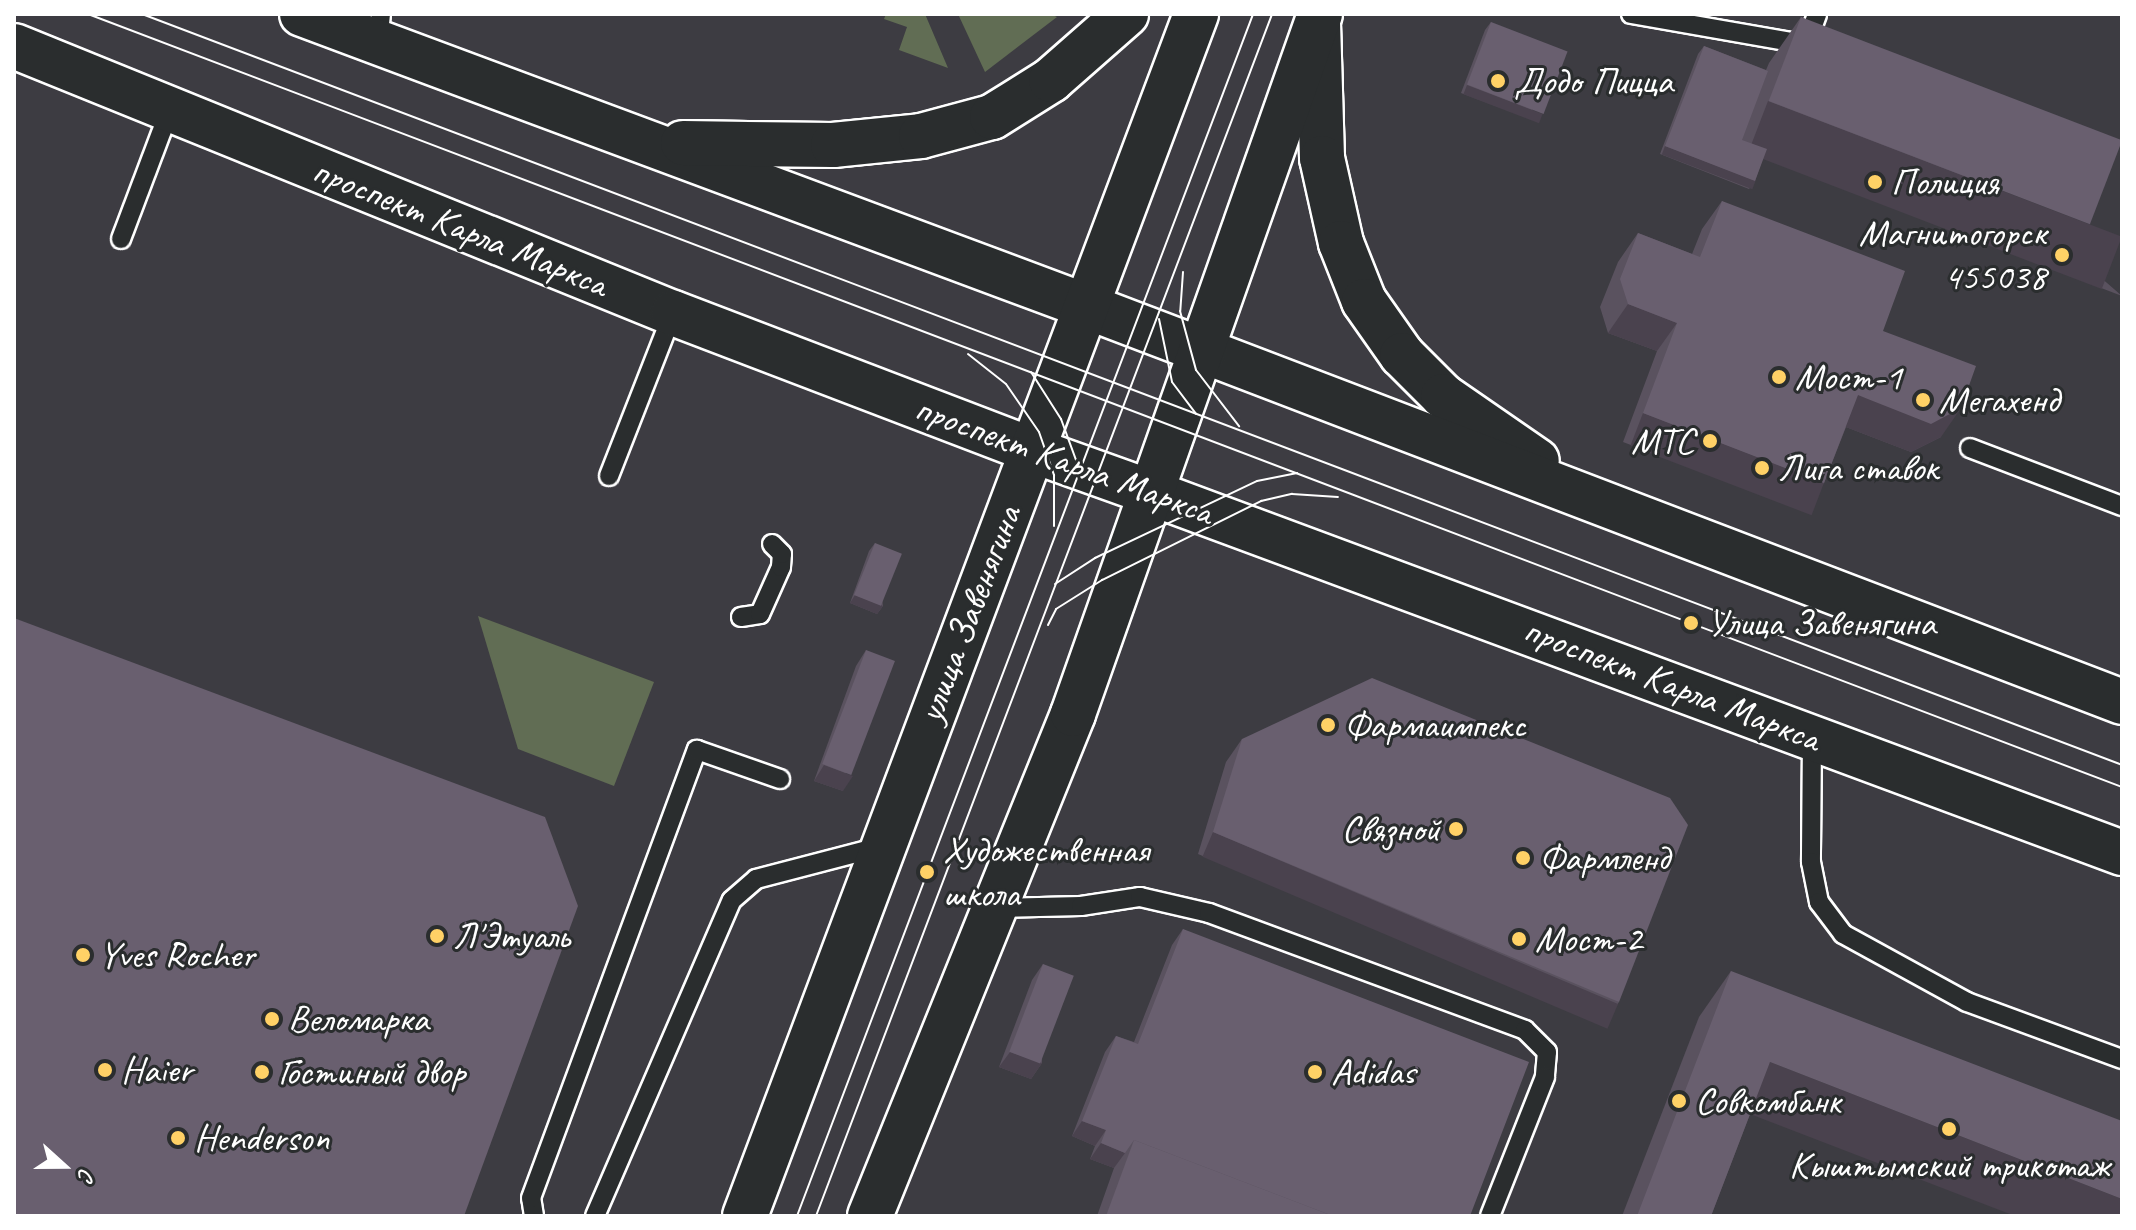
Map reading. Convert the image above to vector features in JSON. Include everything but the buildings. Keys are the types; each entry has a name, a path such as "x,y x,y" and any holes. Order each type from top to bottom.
{"main road":[{"path":"302,14 380,28 649,142 2122,702"},
{"path":"649,142 833,145 921,136 992,117 1051,80 1126,14"},
{"name":"улица Завенягина","path":"745,1216 881,846 1088,307 1196,14"},
{"path":"870,1216 997,908 1204,351 1319,16"},
{"path":"1319,16 1322,158 1341,243 1364,301 1402,355 1443,396 1595,500"},
{"name":"проспект Карла Маркса","path":"14,46 673,313 1032,450 2122,853"}],"lane":[{"path":"1631,14 1806,44 1835,55"},
{"path":"1806,44 1817,14"},
{"path":"121,239 170,109"},
{"path":"609,476 673,313"},
{"path":"1970,448 2122,506"},
{"path":"741,617 760,614 781,567 782,554 772,544"},
{"path":"1812,737 1811,862 1819,902 1843,934 1967,1002 2122,1059"},
{"path":"534,1216 531,1198 697,750 780,779"},
{"path":"595,1216 732,900 756,879 881,846"},
{"path":"997,908 1081,906 1140,897 1195,909 1525,1030 1547,1052 1545,1077 1490,1216"}],"green space":[{"path":"886,14 925,14 948,68 899,50 907,27 884,19"},
{"path":"958,14 1050,14 1057,17 985,72"},
{"path":"478,616 654,682 614,786 518,749"}],"tram line":[{"path":"88,14 2122,787"},
{"path":"142,14 2122,765"},
{"path":"797,1216 1253,14"},
{"path":"816,1216 1272,14"},
{"path":"1183,272 1180,311 1196,370 1239,426"},
{"path":"1159,319 1172,382 1196,414"},
{"path":"968,354 1006,384 1039,432 1054,475 1054,526"},
{"path":"1031,372 1061,419 1080,471"},
{"path":"1055,584 1095,558 1257,481 1297,473"},
{"path":"1048,625 1056,609 1102,580 1261,501 1292,494 1338,497"}],"place":[{"name":"Додо Пицца","path":"1498,81"},
{"name":"Полиция","path":"1875,182"},
{"name":"Магнитогорск 455038","path":"2062,255"},
{"name":"Мост-1","path":"1779,377"},
{"name":"Мегахенд","path":"1923,400"},
{"name":"МТС","path":"1710,441"},
{"name":"Лига ставок","path":"1762,468"},
{"name":"Улица Завенягина","path":"1691,623"},
{"name":"Фармаимпекс","path":"1328,725"},
{"name":"Связной","path":"1456,829"},
{"name":"Фармленд","path":"1523,858"},
{"name":"Художественная школа","path":"927,872"},
{"name":"Л'Этуаль","path":"437,936"},
{"name":"Мост-2","path":"1519,939"},
{"name":"Yves Rocher","path":"83,955"},
{"name":"Веломарка","path":"272,1019"},
{"name":"Haier","path":"105,1070"},
{"name":"Гостиный двор","path":"262,1072"},
{"name":"Adidas","path":"1315,1072"},
{"name":"Совкомбанк","path":"1679,1101"},
{"name":"Кыштымский трикотаж","path":"1949,1129"},
{"name":"Henderson","path":"178,1138"}]}
